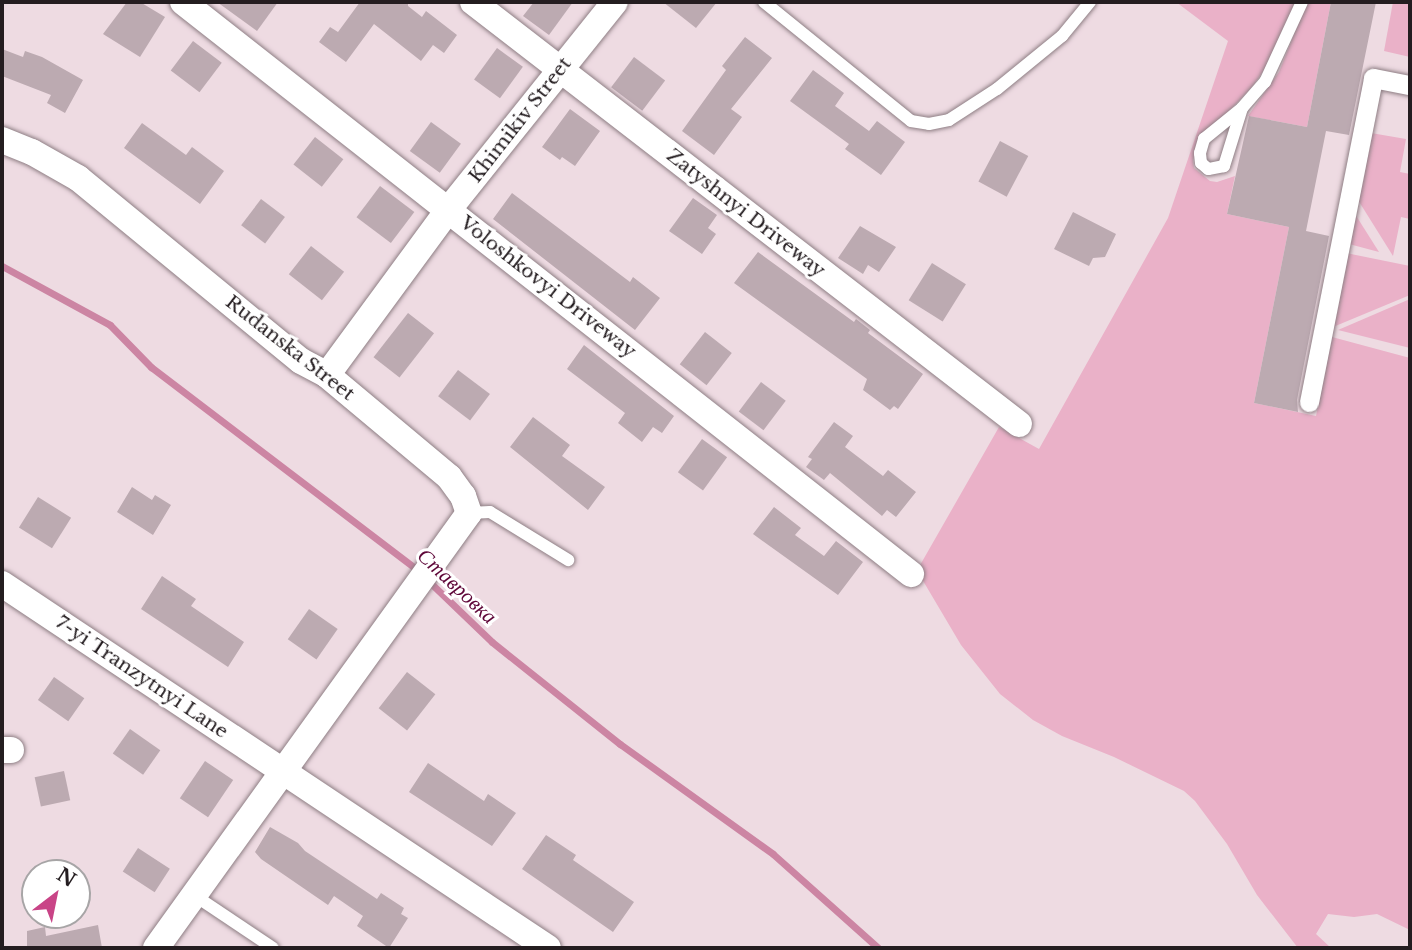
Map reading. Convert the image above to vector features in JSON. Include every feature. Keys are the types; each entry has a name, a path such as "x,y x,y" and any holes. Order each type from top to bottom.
{"street":[{"name":"Voloshkovyi Driveway","path":"183,2 911,574"},
{"name":"Zatyshnyi Driveway","path":"473,2 1018,424"},
{"name":"Khimikiv Street","path":"327,375 449,209 615,2"},
{"path":"1310,402 1373,78 1410,85"},
{"name":"Rudanska Street","path":"2,140 32,152 78,178 301,361 327,375 449,477 463,496 469,513"},
{"path":"156,948 469,513"},
{"name":"7-yi Tranzytnyi Lane","path":"2,584 548,948"}],"lane":[{"path":"764,2 911,121 929,124 949,120 997,89 1053,44 1085,4"},
{"path":"1242,108 1224,166 1208,169 1201,163 1200,153 1204,139 1242,108 1265,82 1302,2"},
{"path":"469,513 490,512 568,560"},
{"path":"194,895 273,948"}],"shaded area":[{"path":"1176,2 1295,2 1264,70 1252,87 1199,142 1193,160 1194,168 1210,181 1217,182 1235,176 1227,214 1289,227 1254,403 1316,416 1332,337 1410,358 1410,930 1377,914 1354,917 1328,914 1316,934 1331,948 1298,948 1257,895 1227,844 1195,801 1184,791 1114,757 1062,736 1033,720 1000,694 961,645 919,574 919,567 999,427 1039,449 1168,218 1228,41"},
{"path":"1307,2 1331,2 1307,127 1248,116 1279,72"},
{"path":"1393,2 1410,2 1410,57 1384,51"},
{"path":"1371,133 1406,139 1400,172 1410,174 1410,219 1401,217 1393,256 1358,200"},
{"path":"1355,214 1379,252 1349,244"},
{"path":"1346,253 1410,266 1410,295 1333,327"},
{"path":"1410,299 1410,348 1338,330"}],"building":[{"path":"127,2 140,2 165,17 140,57 103,34"},
{"path":"217,2 278,2 257,31"},
{"path":"360,2 408,2 408,6 422,17 426,11 457,35 444,53 433,45 421,61 374,24 346,62 319,42 330,27 338,32"},
{"path":"534,2 573,2 549,35 523,16"},
{"path":"663,2 717,2 696,28"},
{"path":"1331,2 1376,2 1349,135 1326,131 1306,231 1329,236 1297,400 1298,412 1254,403 1289,227 1227,214 1249,116 1307,127"},
{"path":"745,37 772,58 731,109 742,117 714,155 682,131 726,70 722,66"},
{"path":"193,41 222,63 199,92 171,71"},
{"path":"497,48 523,67 500,98 474,80"},
{"path":"2,49 23,57 25,51 42,57 83,80 65,113 47,103 51,95 2,76"},
{"path":"634,57 665,80 642,111 611,87"},
{"path":"813,70 844,93 835,106 869,131 877,121 905,142 881,175 845,149 849,144 790,101"},
{"path":"570,109 600,131 575,166 562,157 560,160 542,147"},
{"path":"431,122 461,144 440,173 410,151"},
{"path":"142,123 186,155 192,147 224,171 200,204 124,148"},
{"path":"315,137 343,159 322,187 293,165"},
{"path":"1000,141 1028,156 1007,197 978,182"},
{"path":"380,186 414,212 391,243 357,217"},
{"path":"512,193 630,282 633,277 660,298 635,330 493,219"},
{"path":"693,198 717,215 708,228 716,234 702,254 669,231"},
{"path":"261,199 285,217 265,243 241,225"},
{"path":"1073,212 1116,234 1105,257 1093,258 1089,266 1054,249"},
{"path":"860,226 896,247 879,272 868,265 863,274 838,258"},
{"path":"311,246 344,272 322,300 289,274"},
{"path":"758,252 854,322 856,319 870,330 868,333 923,374 898,409 894,406 890,410 863,390 867,379 734,283"},
{"path":"932,263 966,284 943,322 909,300"},
{"path":"408,313 434,333 400,377 374,357"},
{"path":"705,332 732,353 707,385 680,364"},
{"path":"584,345 674,416 662,433 653,427 642,442 618,423 625,413 567,369"},
{"path":"458,370 490,394 470,420 438,396"},
{"path":"761,382 786,401 763,430 739,412"},
{"path":"533,417 570,445 562,456 605,487 588,510 510,447"},
{"path":"834,422 853,436 845,447 883,476 888,470 916,492 896,517 887,510 882,516 830,473 824,480 806,467 812,459 808,457"},
{"path":"702,439 727,457 703,490 678,472"},
{"path":"132,487 152,500 155,495 171,505 153,535 117,512"},
{"path":"38,497 71,518 52,548 19,528"},
{"path":"774,507 801,528 795,535 824,556 836,541 863,562 838,595 753,534"},
{"path":"162,576 196,599 191,606 244,642 228,667 141,609"},
{"path":"309,609 338,629 316,659 288,639"},
{"path":"407,672 435,694 407,730 379,708"},
{"path":"54,677 84,698 68,721 38,700"},
{"path":"130,729 160,750 143,775 113,754"},
{"path":"205,761 233,780 208,817 180,798"},
{"path":"428,763 484,801 488,794 516,813 492,846 409,792"},
{"path":"64,771 70,800 41,807 35,777"},
{"path":"270,827 298,843 305,851 377,899 381,893 404,908 401,914 408,918 389,948 357,926 363,916 334,896 328,905 261,859 255,852"},
{"path":"546,835 576,855 573,860 634,902 613,932 522,869"},
{"path":"138,848 170,869 155,892 123,871"},
{"path":"98,925 102,948 27,948 27,931 45,929 46,936 91,929 91,926"}],"waterway":[{"name":"Ставровка","path":"2,266 110,325 151,367 416,569 492,642 620,744 773,854 878,948"}]}
